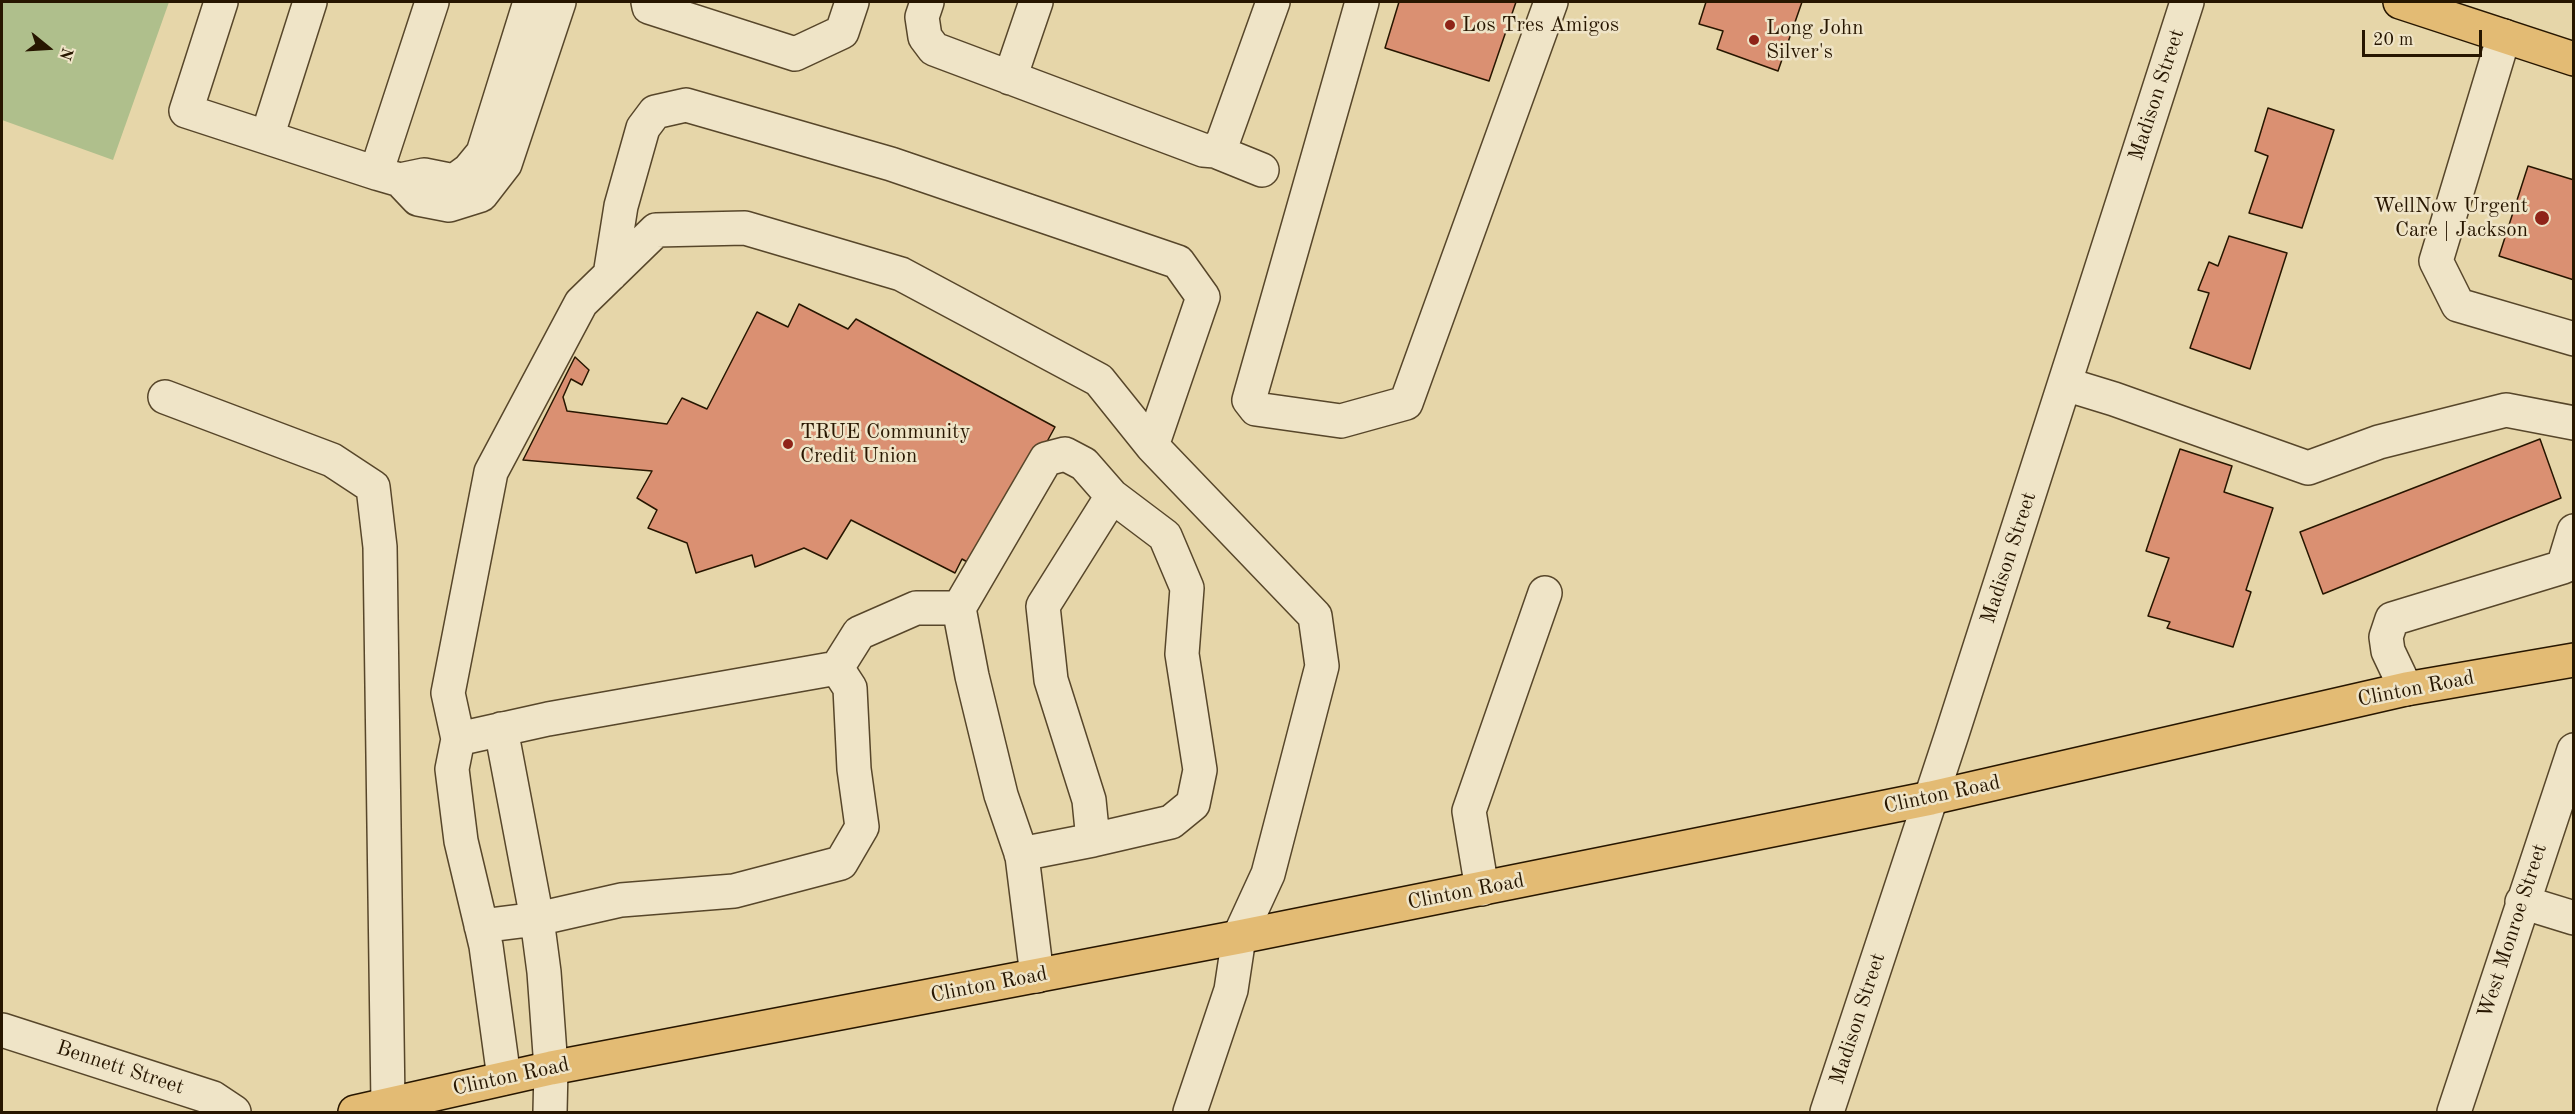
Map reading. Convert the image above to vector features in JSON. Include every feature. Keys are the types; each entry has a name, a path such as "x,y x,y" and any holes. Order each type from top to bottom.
{"main road":[{"path":"2400,2 2574,60"},
{"name":"Clinton Road","path":"355,1113 551,1068 1239,937 1932,798 2406,689 2574,660"}],"street":[{"path":"221,2 186,111 388,176 424,175 454,181 469,170 483,153 530,2"},
{"path":"267,137 310,2"},
{"path":"388,176 432,2"},
{"path":"388,176 418,199 449,205 481,195 505,164 559,2"},
{"path":"648,2 649,7 795,54 842,32 852,2"},
{"path":"927,2 922,17 926,37 934,49 1262,170"},
{"path":"1010,78 1036,2"},
{"path":"1215,151 1222,144 1273,2"},
{"path":"1362,2 1250,400 1256,409 1341,421 1406,403 1551,2"},
{"name":"Madison Street","path":"1827,1113 1932,798 2187,2"},
{"path":"2504,36 2436,261 2458,305 2574,339"},
{"path":"610,275 621,206 643,128 655,112 686,105 891,164 1178,262 1203,297 1152,446"},
{"path":"504,1078 486,946 461,841 452,769 458,739 448,693 491,472 581,303 656,230 745,228 901,274 1099,380 1152,446 1315,616 1322,666 1269,874 1239,937 1231,990 1190,1113"},
{"path":"2065,384 2114,399 2308,468 2379,442 2506,410 2574,423"},
{"path":"165,397 332,460 373,487 380,547 388,1104"},
{"path":"1021,854 1171,822 1193,804 1200,770 1182,654 1187,588 1165,536 1112,496 1084,464 1065,454 1046,459 959,609 972,676 1001,795 1021,854 1037,975"},
{"path":"1093,840 1089,800 1051,680 1043,606 1112,496"},
{"path":"2406,689 2388,651 2386,637 2392,619 2562,567 2574,531"},
{"path":"1482,889 1469,811 1545,593"},
{"path":"458,739 501,729 837,668 859,633 916,608 959,609"},
{"path":"482,926 537,919 621,900 734,891 841,863 862,826 854,769 850,688 837,668"},
{"path":"501,729 537,919 544,972 551,1068 550,1113"},
{"name":"West Monroe Street","path":"2454,1113 2574,750"},
{"path":"2522,902 2574,918"},
{"name":"Bennett Street","path":"2,1030 213,1098 234,1113"}],"green space":[{"path":"2,2 169,2 113,160 2,120"}],"building":[{"name":"Los Tres Amigos","path":"1399,2 1516,2 1489,81 1385,48"},
{"name":"Long John Silver's","path":"1706,2 1802,2 1778,71 1717,49 1723,31 1699,24"},
{"path":"2268,108 2334,130 2302,228 2249,213 2268,156 2255,151"},
{"name":"WellNow Urgent Care | Jackson","path":"2528,166 2574,180 2574,280 2499,256"},
{"path":"2229,236 2287,253 2250,369 2190,348 2209,293 2198,290 2209,262 2218,266"},
{"name":"TRUE Community Credit Union","path":"799,304 848,329 856,319 1055,427 978,568 962,559 955,573 851,520 827,559 804,548 755,567 752,555 696,573 687,543 648,528 657,510 637,498 652,471 523,460 575,357 589,370 582,385 571,379 563,397 567,411 667,424 682,398 707,409 757,312 788,327"},
{"path":"2540,439 2561,498 2323,594 2300,532"},
{"path":"2180,449 2232,466 2224,492 2273,508 2246,590 2251,592 2233,647 2167,628 2170,622 2148,616 2169,558 2146,551"}],"place":[{"name":"Los Tres Amigos","path":"1450,25"},
{"name":"Long John Silver's","path":"1754,40"},
{"name":"WellNow Urgent Care | Jackson","path":"2542,218"},
{"name":"TRUE Community Credit Union","path":"788,444"}]}
